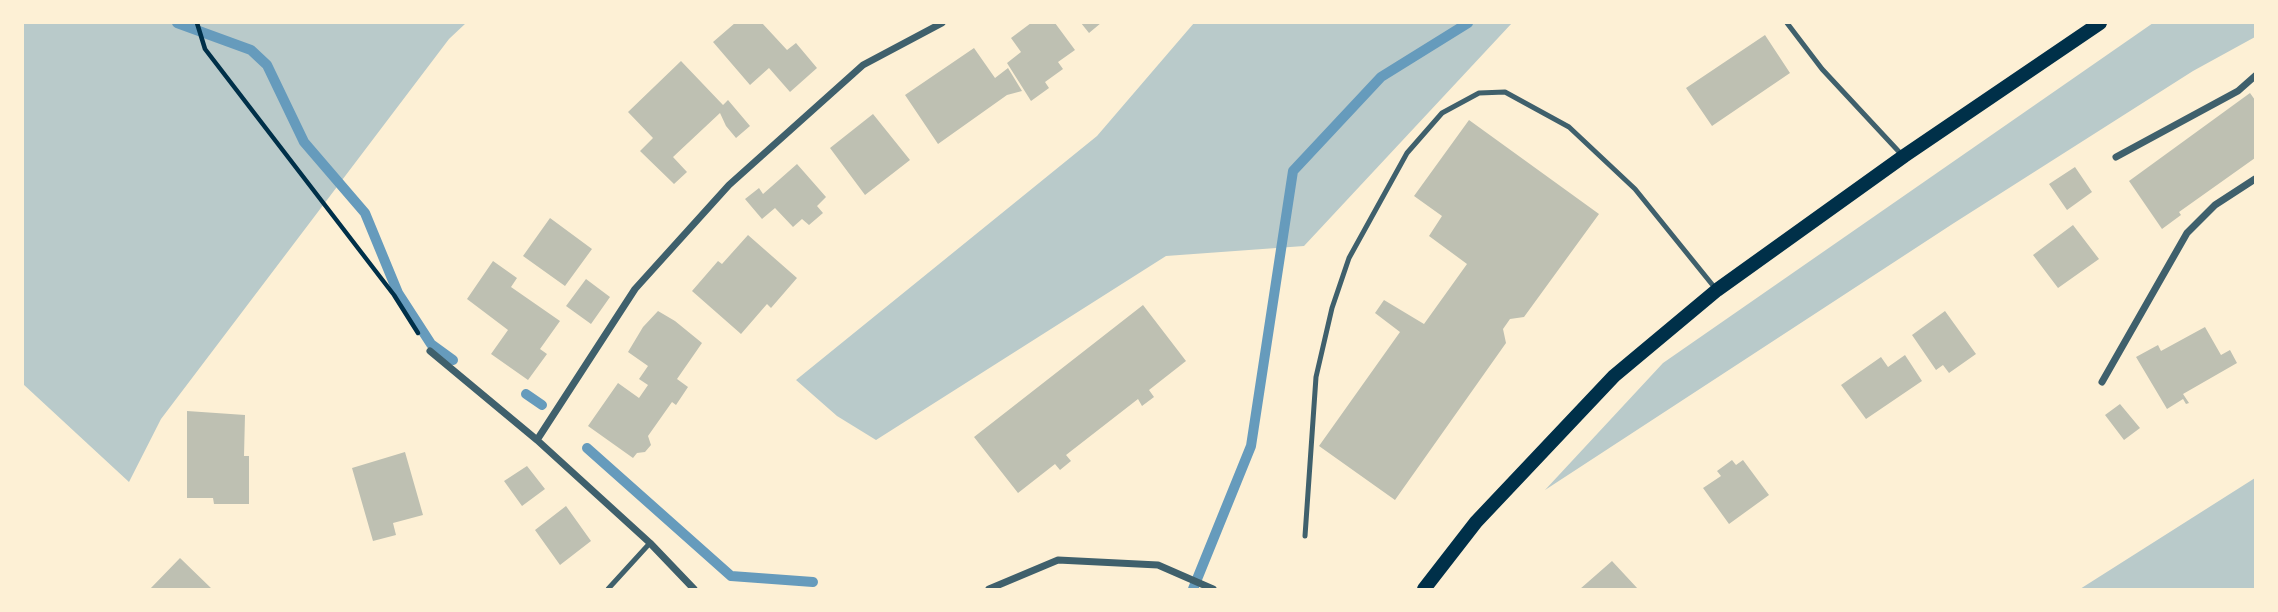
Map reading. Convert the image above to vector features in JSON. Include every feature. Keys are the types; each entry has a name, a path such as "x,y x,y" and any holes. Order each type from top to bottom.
{"main road":[{"path":"1424,589 1476,522 1614,376 1717,290 2081,28 2101,23"}],"street":[{"path":"537,440 635,289 729,185 863,65 942,23"},
{"path":"2116,158 2238,91 2255,76"},
{"path":"2102,382 2187,233 2215,205 2255,179"},
{"path":"430,351 537,440 650,543 694,589"},
{"path":"989,589 1058,560 1158,565 1213,589"}],"lane":[{"path":"1787,23 1822,69 1904,156"},
{"path":"1305,536 1316,377 1332,308 1349,258 1407,153 1442,113 1479,93 1505,92 1569,127 1635,189 1717,290"},
{"path":"608,589 650,543"}],"path":[{"path":"197,23 205,49 394,295 430,351"}],"shaded area":[{"path":"23,23 466,23 449,39 161,419 129,482 23,384"},
{"path":"1194,23 1512,23 1304,246 1166,256 876,440 837,416 796,380 1097,136"},
{"path":"2153,23 2255,23 2255,37 2193,71 1954,223 1545,490 1663,363"},
{"path":"2255,478 2255,589 2080,589"}],"building":[{"path":"735,23 762,23 787,50 796,43 817,68 790,92 769,68 750,85 713,42"},
{"path":"1031,23 1055,23 1075,50 1058,62 1063,69 1045,82 1049,88 1031,101 1007,63 1021,52 1011,38"},
{"path":"1081,23 1101,23 1089,33"},
{"path":"1765,35 1790,73 1712,126 1686,88"},
{"path":"974,48 995,78 1008,68 1022,91 1007,95 938,144 905,95"},
{"path":"681,61 723,105 728,100 750,126 736,138 720,113 673,157 687,172 674,184 640,151 653,138 628,112"},
{"path":"2250,93 2255,100 2255,158 2179,212 2181,215 2162,229 2129,181"},
{"path":"873,114 910,160 865,195 830,148"},
{"path":"1469,120 1599,214 1524,317 1510,319 1503,329 1506,343 1395,500 1319,446 1400,332 1375,313 1384,300 1424,324 1467,264 1429,236 1442,216 1414,196"},
{"path":"797,164 826,197 817,206 823,213 809,225 802,219 793,227 775,208 762,219 745,199 759,188 763,194"},
{"path":"2075,167 2092,192 2067,210 2049,184"},
{"path":"550,218 592,249 565,286 523,256"},
{"path":"2073,225 2099,259 2058,288 2033,255"},
{"path":"748,235 797,278 771,308 767,304 741,334 692,291 718,261 722,264"},
{"path":"493,261 517,278 511,287 560,321 540,349 547,354 528,380 491,354 508,330 467,299"},
{"path":"586,279 610,297 591,324 566,306"},
{"path":"1143,305 1186,361 1149,390 1154,397 1142,406 1138,399 1066,455 1071,461 1060,470 1055,464 1018,493 974,437"},
{"path":"658,311 702,343 677,379 688,387 676,405 672,402 648,436 651,445 645,452 637,453 633,458 588,426 618,383 639,398 648,385 639,379 648,366 628,352 643,327"},
{"path":"1945,311 1976,354 1949,373 1943,365 1936,370 1912,335"},
{"path":"2205,327 2221,355 2230,350 2237,363 2183,394 2189,403 2186,404 2183,399 2167,409 2136,357 2158,345 2161,351"},
{"path":"1905,355 1922,381 1866,419 1841,385 1881,357 1888,367"},
{"path":"2120,404 2140,428 2124,440 2105,415"},
{"path":"187,411 245,415 244,456 249,456 249,504 214,504 213,498 187,498"},
{"path":"405,452 423,515 393,523 396,535 373,541 352,468"},
{"path":"1732,460 1736,465 1743,460 1769,495 1729,524 1703,488 1721,476 1717,471"},
{"path":"527,466 545,489 522,506 504,481"},
{"path":"566,506 591,541 560,565 535,530"},
{"path":"180,558 212,589 150,589"},
{"path":"1612,561 1638,589 1580,589"}],"waterway":[{"path":"177,23 251,50 267,65 304,142 365,213 398,293 431,344 453,360"},
{"path":"1193,589 1251,446 1293,171 1381,77 1468,23"},
{"path":"526,394 542,405"},
{"path":"587,448 731,576 813,582"}]}
